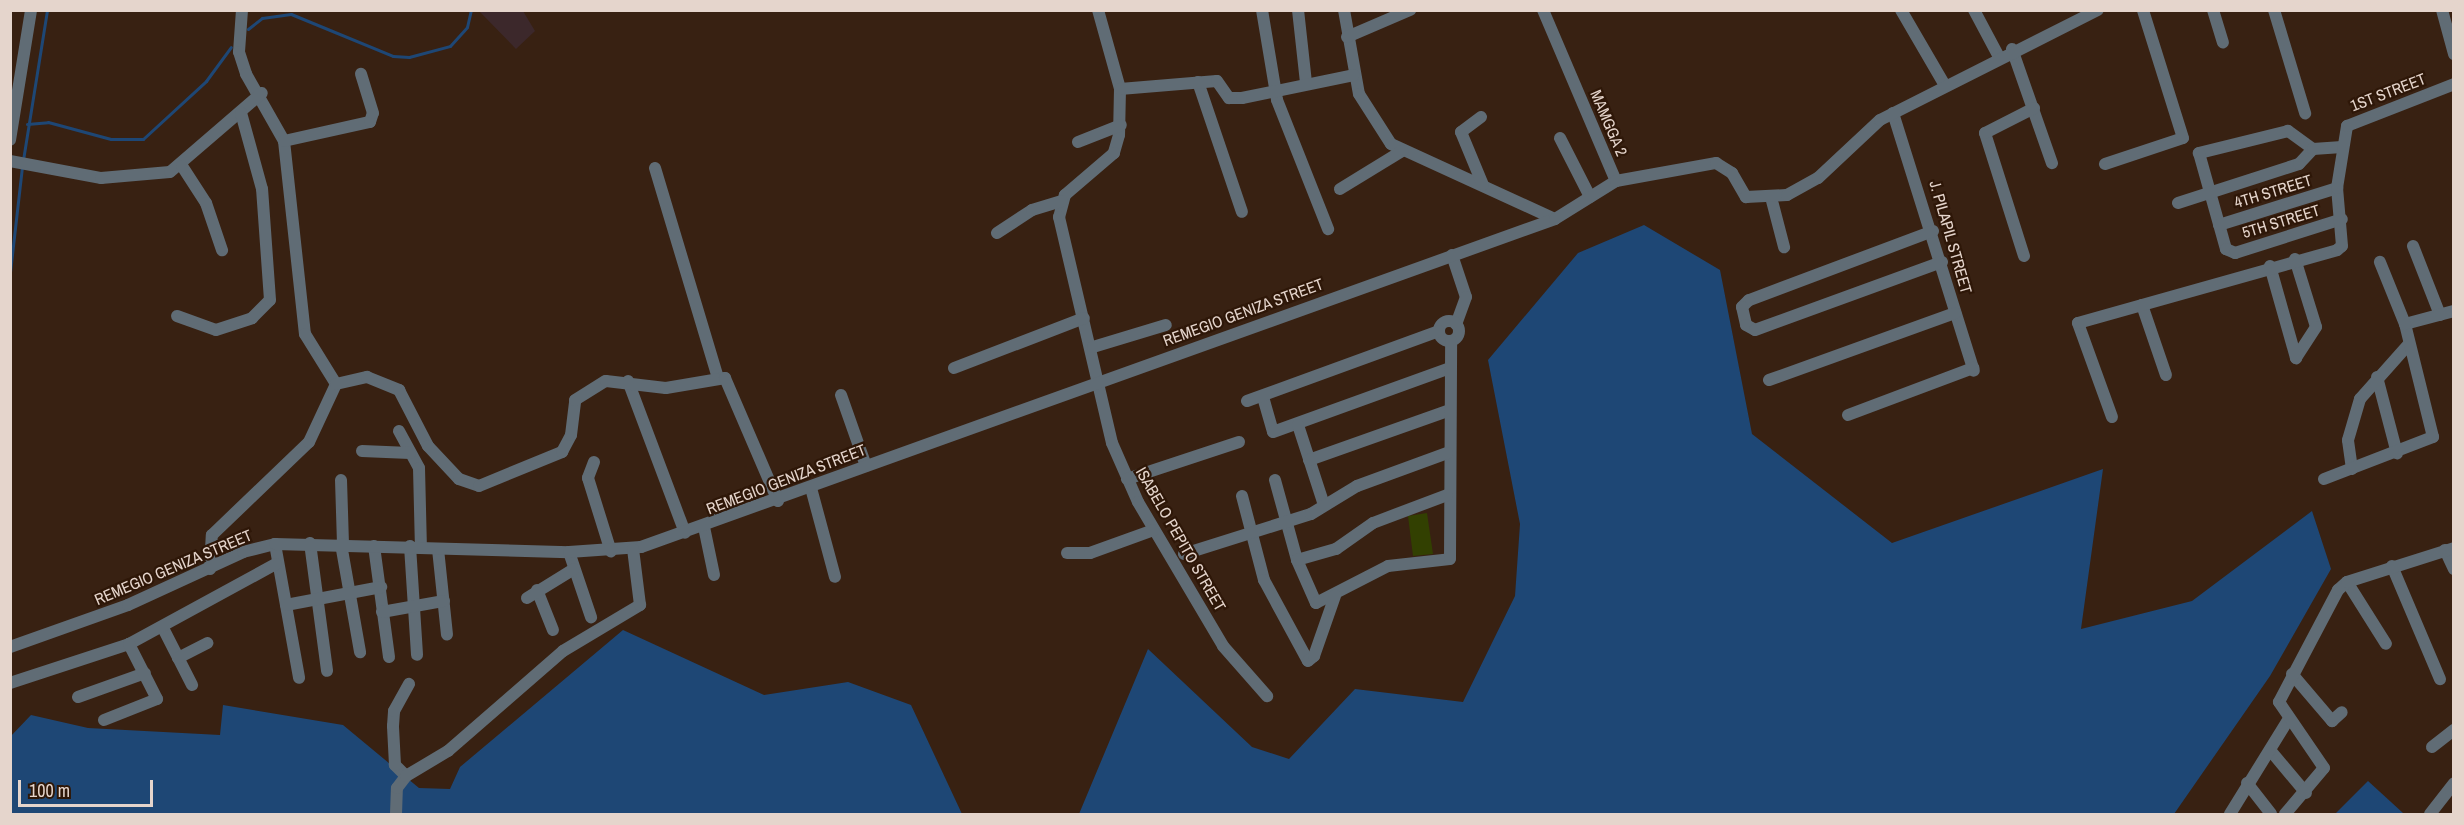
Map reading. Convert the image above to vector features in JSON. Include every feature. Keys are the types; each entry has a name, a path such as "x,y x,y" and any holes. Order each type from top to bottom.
{"street":[{"path":"10,140 31,10"},
{"path":"242,10 239,52 246,74 262,93 284,141 302,322 336,384"},
{"path":"997,233 1032,210 1062,201 1114,153 1121,125 1120,89 1098,10"},
{"path":"1262,10 1274,89 1328,229"},
{"path":"1298,10 1306,82"},
{"path":"1344,10 1354,75 1373,123 1402,151 1555,219"},
{"path":"1347,37 1410,10"},
{"name":"MAMGGA 2","path":"1543,10 1616,181 1555,219"},
{"path":"1901,10 1944,84"},
{"path":"1616,181 1716,163 1732,172 1746,197 1771,197 1795,192 1818,178 1893,113 2012,49 2098,10"},
{"path":"2105,164 2183,138 2143,10"},
{"path":"2212,10 2223,43"},
{"path":"2274,10 2305,113"},
{"path":"2442,10 2454,54"},
{"path":"1978,12 1999,57"},
{"path":"2012,49 2052,162"},
{"path":"284,141 370,122 373,113 361,74"},
{"path":"1120,89 1219,81 1232,99 1306,82 1354,75"},
{"path":"1198,82 1242,212"},
{"name":"1ST STREET","path":"2295,260 2342,246 2342,219 2337,188 2343,147 2353,121 2454,84"},
{"path":"20,163 102,178 142,178 182,166 262,93"},
{"path":"2024,256 1985,133 2034,108"},
{"path":"177,316 216,330 252,318 270,300 262,189 241,113"},
{"name":"J. PILAPIL STREET","path":"1848,415 1974,369 1955,313 1933,231 1893,113"},
{"path":"1481,117 1461,132 1482,185"},
{"path":"1078,142 1121,125"},
{"path":"2219,225 2199,153 2288,131 2313,150"},
{"path":"1560,138 1590,197"},
{"path":"2178,203 2300,164 2313,150 2343,147"},
{"path":"1340,189 1402,151"},
{"path":"182,166 206,203 222,250"},
{"path":"655,168 718,378"},
{"name":"4TH STREET","path":"2219,225 2337,188"},
{"path":"1771,197 1784,247"},
{"name":"ISABELO PEPITO STREET","path":"1062,201 1061,231 1083,318 1093,347 1112,442 1127,479 1154,530 1223,646 1267,696"},
{"name":"REMEGIO GENIZA STREET","path":"10,647 128,606 243,552 275,544 310,543 569,552 611,552 633,549 778,501 866,466 1100,381 1555,219"},
{"name":"5TH STREET","path":"2219,225 2230,251 2342,219"},
{"path":"1933,231 1749,300 1742,307 1746,325 1755,330 1942,262"},
{"path":"2413,246 2440,315"},
{"path":"1316,603 1335,596 1388,566 1450,559 1454,550 1447,495 1447,369 1451,341 1459,334 1456,324 1466,297 1452,255"},
{"path":"2112,417 2078,323 2270,266 2295,260 2316,327 2296,358 2270,266"},
{"path":"2324,479 2397,453 2433,437 2408,345 2405,324 2380,262"},
{"path":"2142,305 2166,375"},
{"path":"2405,324 2454,311"},
{"path":"1769,380 1955,313"},
{"path":"954,368 1083,318"},
{"path":"1247,402 1440,331 1444,323 1456,324"},
{"path":"1093,347 1166,325"},
{"path":"1440,331 1451,341"},
{"path":"2352,469 2347,453 2351,423 2360,399 2377,377 2408,345"},
{"path":"1263,397 1273,432 1298,425 1447,369"},
{"path":"336,384 367,377 399,390 428,446 459,479 479,486 562,452 579,396 606,381 628,381 666,388 718,378 730,382 778,501"},
{"path":"2377,377 2397,453"},
{"path":"628,381 685,533"},
{"path":"210,568 212,535 309,442 336,384"},
{"path":"841,395 866,466"},
{"path":"1309,460 1447,411"},
{"path":"1298,425 1323,502"},
{"path":"399,431 419,468 412,606 417,655"},
{"path":"1127,479 1239,442"},
{"path":"362,451 410,453"},
{"path":"1184,554 1288,522 1319,510 1323,502 1447,453"},
{"path":"594,462 588,478 611,552"},
{"path":"341,480 342,544 348,593 360,652"},
{"path":"1275,480 1297,560 1325,623"},
{"path":"811,488 835,577"},
{"path":"1297,560 1336,549 1373,523 1447,495"},
{"path":"1242,496 1264,580 1308,661 1335,596"},
{"path":"704,527 714,575"},
{"path":"1067,553 1090,553 1154,530"},
{"path":"310,543 327,671"},
{"path":"275,544 276,564 300,678"},
{"path":"374,546 389,657"},
{"path":"438,549 447,635"},
{"path":"396,814 397,788 406,776 448,751 563,651 640,605 633,549"},
{"path":"2285,814 2306,793 2324,768 2288,720 2278,702 2292,674 2347,582 2450,549 2454,569"},
{"path":"569,552 591,617"},
{"path":"10,683 129,644 163,628 276,564"},
{"path":"2392,566 2440,679"},
{"path":"527,598 574,569"},
{"path":"2347,582 2386,644"},
{"path":"286,604 381,587"},
{"path":"537,590 553,630"},
{"path":"382,612 444,601"},
{"path":"163,628 192,685"},
{"path":"178,658 207,643"},
{"path":"104,720 156,702 145,673 129,644"},
{"path":"78,697 145,673"},
{"path":"2292,674 2332,721 2343,712"},
{"path":"406,776 395,765 393,726 394,711 409,684"},
{"path":"2230,814 2247,783 2288,720"},
{"path":"2432,747 2454,730"},
{"path":"2270,750 2306,793"},
{"path":"2247,783 2271,814"},
{"path":"2430,814 2454,783"}],"shaded area":[{"path":"479,11 523,11 535,31 516,49"}],"green space":[{"path":"1427,513 1433,554 1413,556 1408,516"}],"water":[{"path":"1644,225 1720,270 1752,434 1892,543 2103,469 2081,629 2192,601 2312,511 2331,569 2270,676 2174,814 1079,814 1148,649 1252,747 1289,759 1355,689 1463,702 1515,596 1520,524 1488,360 1578,253"},
{"path":"623,630 764,695 848,682 911,705 962,814 11,814 10,737 31,715 88,728 220,735 223,705 343,725 419,788 450,789 460,767"},
{"path":"2368,781 2403,813 2404,814 2335,814"}],"waterway":[{"path":"23,160 47,10"},
{"path":"248,29 262,18 291,14 393,56 409,57 450,46 467,27 471,10"},
{"path":"27,124 48,122 111,139 143,139 206,81 231,47"},
{"path":"10,272 22,166"}]}
